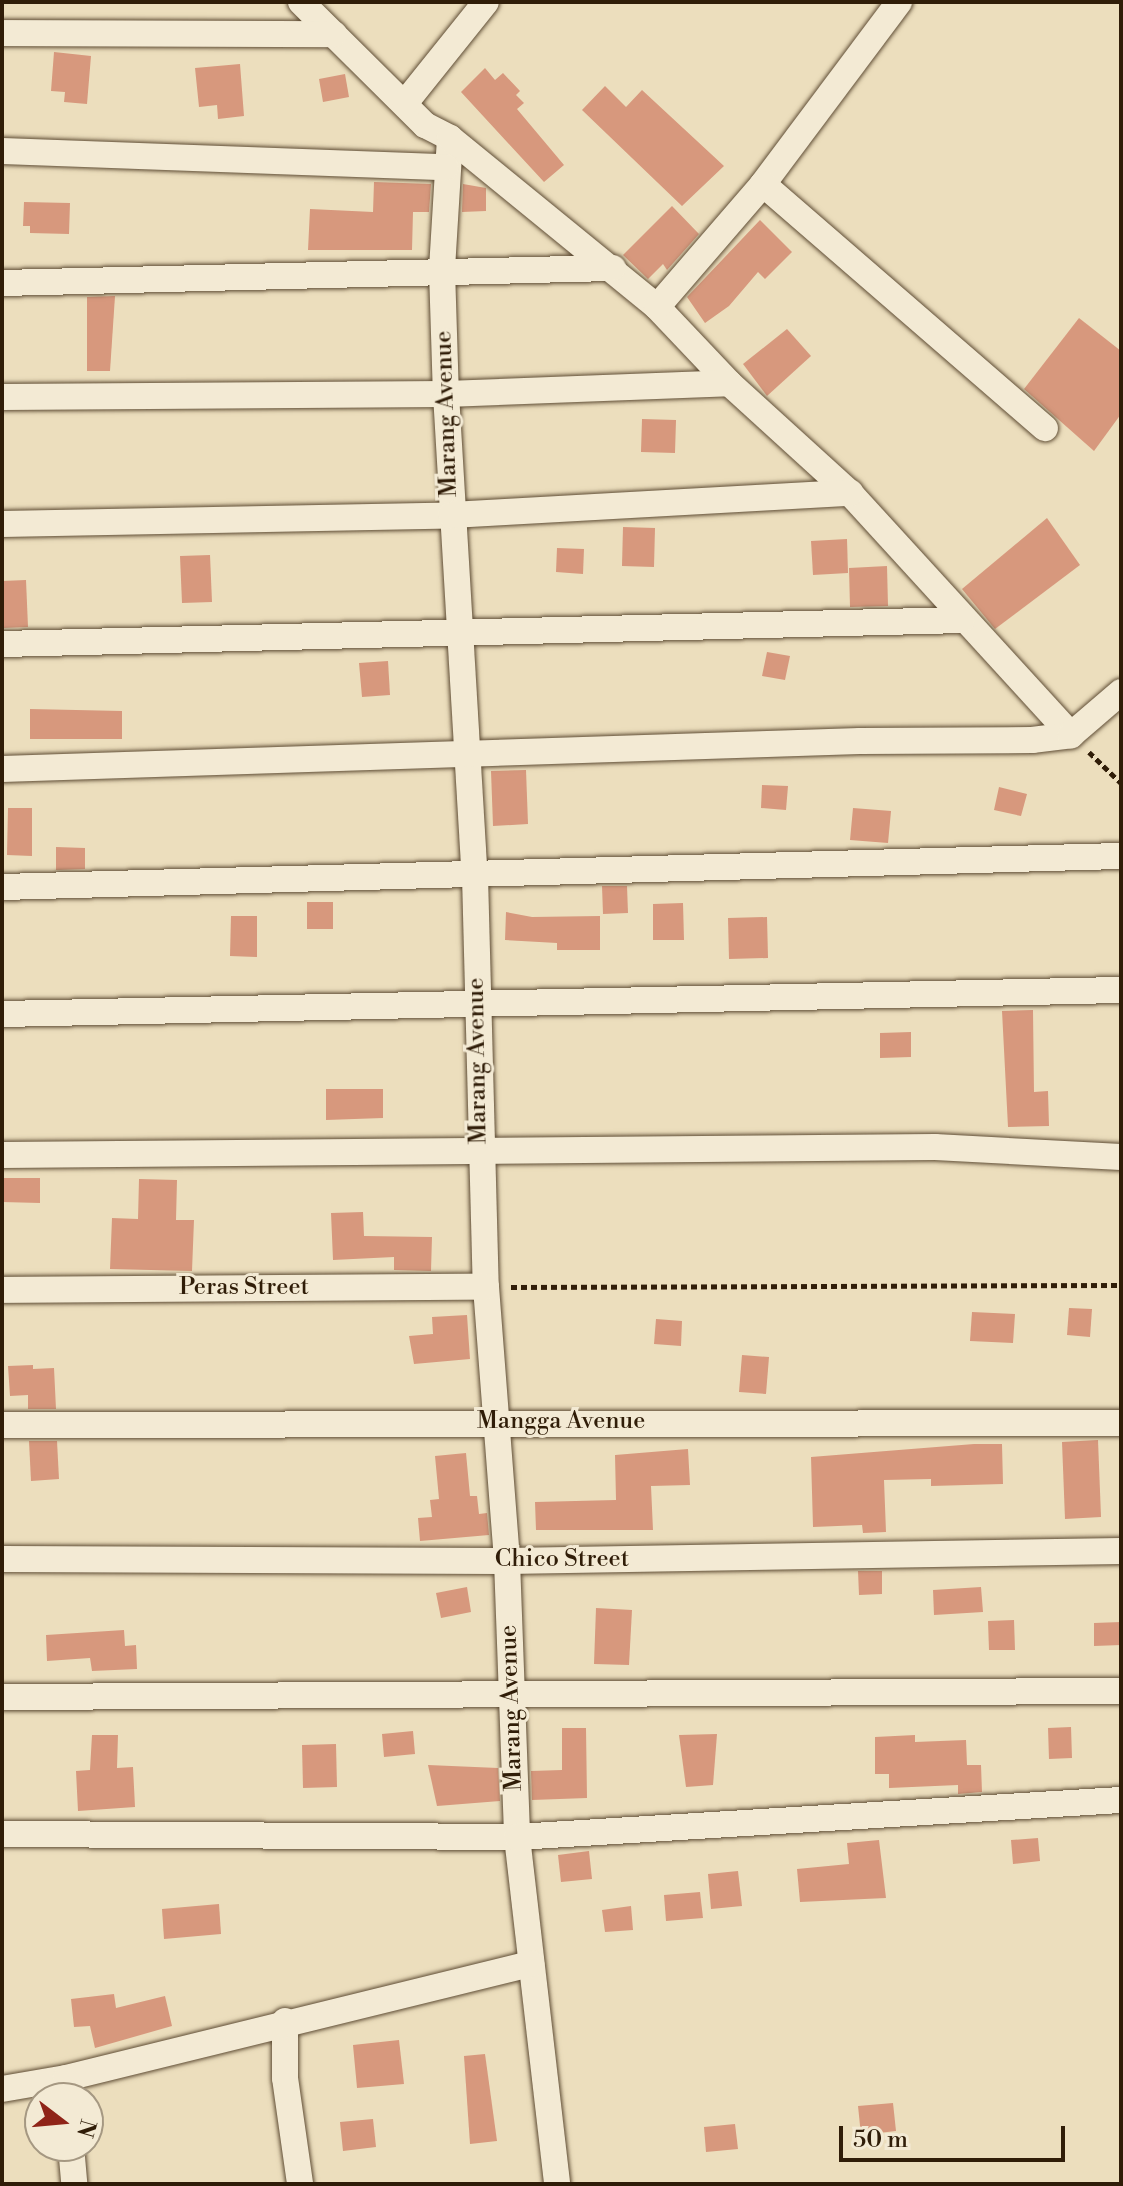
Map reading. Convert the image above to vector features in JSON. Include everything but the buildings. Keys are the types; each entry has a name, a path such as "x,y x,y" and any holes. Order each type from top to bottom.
{"street":[{"path":"301,2 425,125 450,138 657,307 729,383 850,493 962,620 1071,735"},
{"path":"405,103 486,2"},
{"path":"657,307 763,184 899,2"},
{"path":"2,33 334,34"},
{"name":"Marang Avenue","path":"450,138 442,270 451,515 475,876 479,1149 486,1287 507,1561 517,1837 557,2184"},
{"path":"2,151 446,167"},
{"path":"763,184 1045,428"},
{"path":"2,283 613,268"},
{"path":"2,397 446,394 729,383"},
{"path":"2,524 451,515 850,493"},
{"path":"2,644 962,620"},
{"path":"2,769 860,741 1032,740 1071,735 1121,692"},
{"path":"2,887 1121,856"},
{"path":"2,1014 1121,990"},
{"path":"2,1155 935,1147 1121,1157"},
{"name":"Peras Street","path":"2,1290 486,1287"},
{"name":"Mangga Avenue","path":"2,1425 498,1421 1121,1423"},
{"name":"Chico Street","path":"2,1559 507,1561 1121,1551"},
{"path":"2,1697 1121,1691"},
{"path":"2,1834 517,1837 1121,1800"},
{"path":"87,2082 285,2021 531,1964"},
{"path":"285,2021 285,2078 300,2184"},
{"path":"2,2089 24,2089"},
{"path":"72,2162 74,2184"}],"path":[{"path":"1071,735 1121,783"},
{"path":"486,1287 1121,1285"}]}
